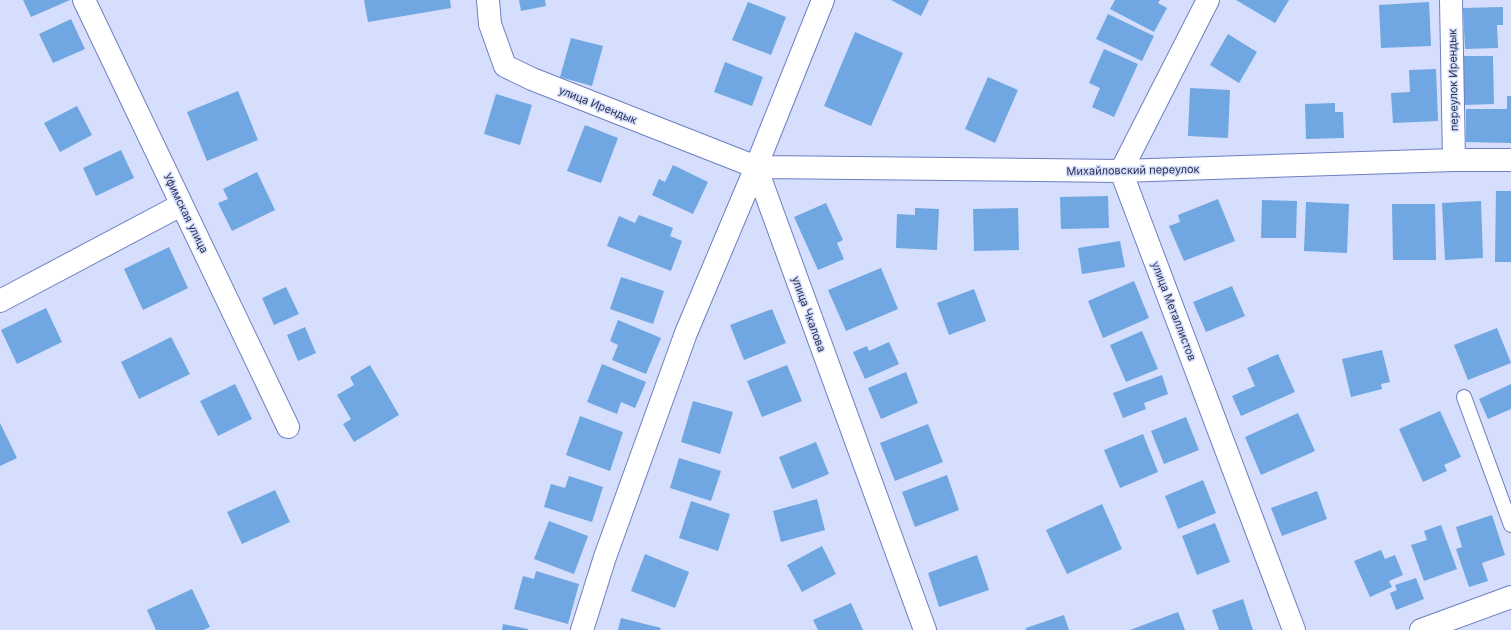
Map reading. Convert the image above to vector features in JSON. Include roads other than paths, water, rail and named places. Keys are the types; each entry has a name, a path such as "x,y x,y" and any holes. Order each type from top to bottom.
{"street":[{"name":"Уфимская улица","path":"84,0 288,426"},
{"name":"улица Ирендык","path":"488,0 490,24 505,66 532,79 756,167"},
{"path":"582,630 605,556 686,333 756,167 823,0"},
{"path":"1121,172 1208,0"},
{"name":"переулок Ирендык","path":"1451,0 1454,160"},
{"name":"Михайловский переулок","path":"756,167 1121,172 1454,160 1511,160"},
{"name":"улица Чкалова","path":"756,167 925,630"},
{"name":"улица Металлистов","path":"1121,172 1294,630"},
{"path":"0,301 181,205"},
{"path":"1420,630 1511,597"}],"lane":[{"path":"1464,397 1511,525"}]}
